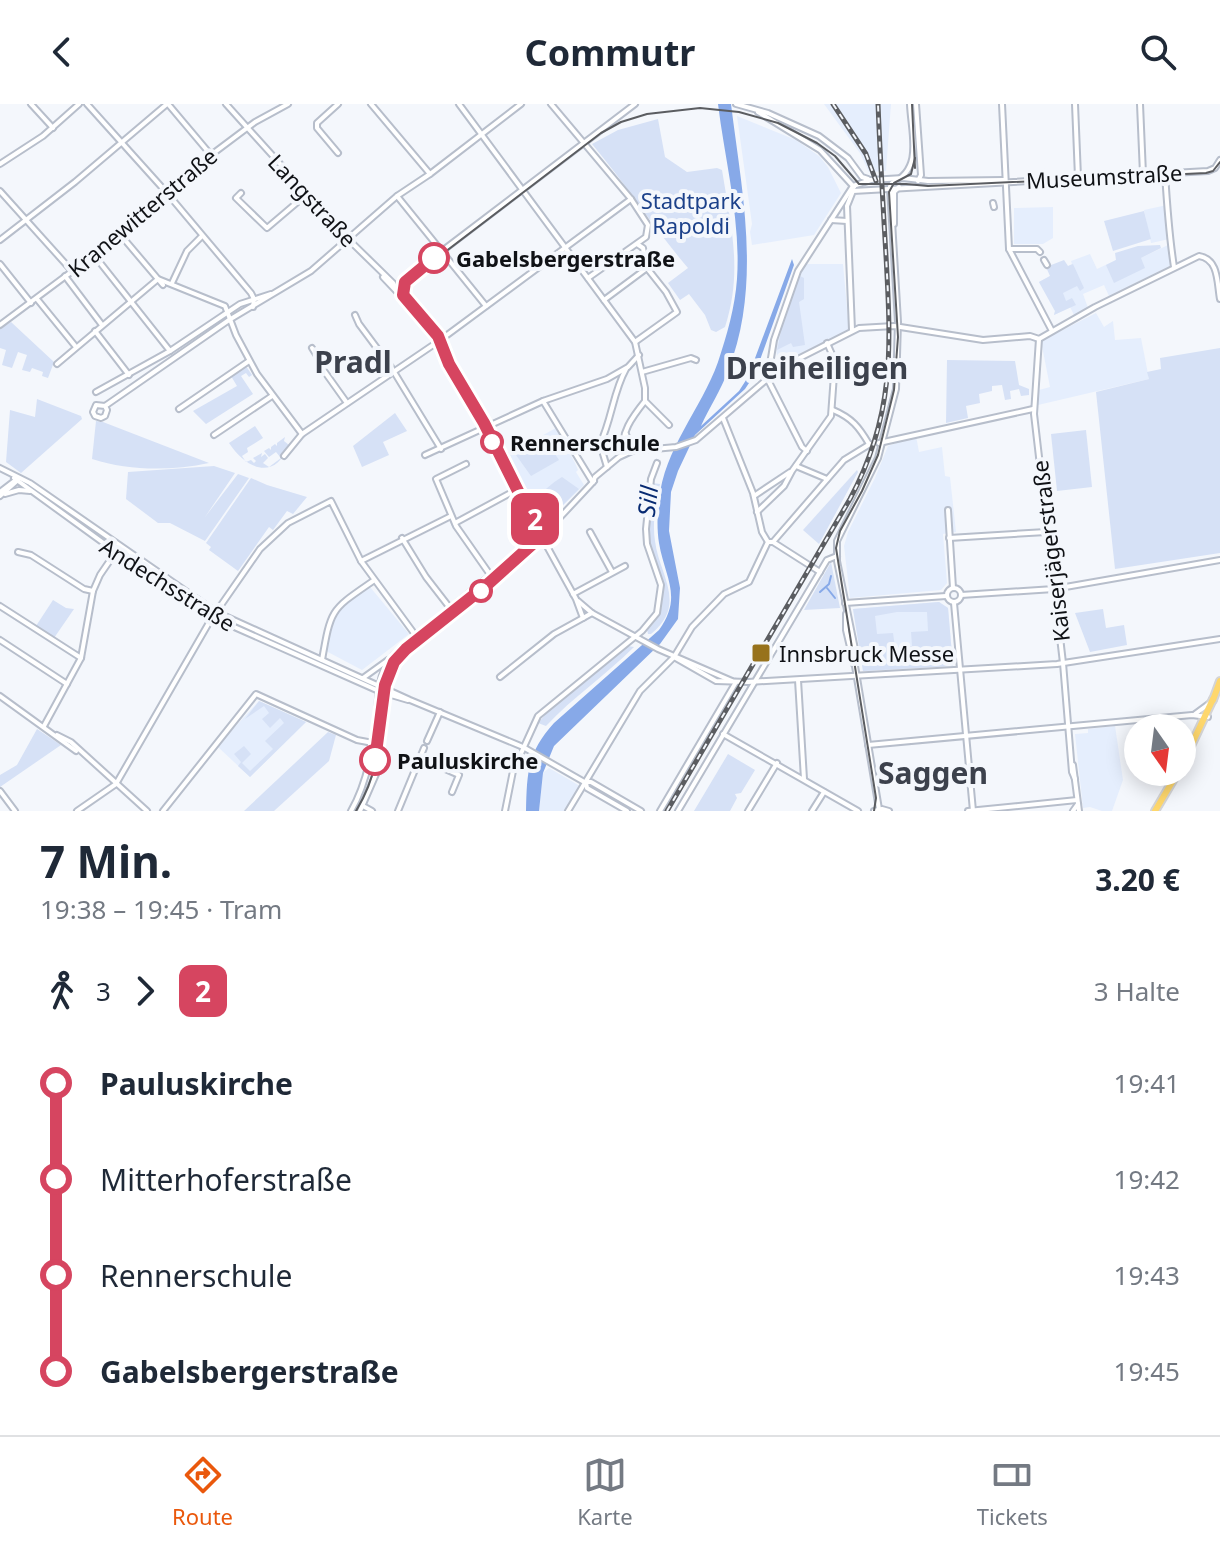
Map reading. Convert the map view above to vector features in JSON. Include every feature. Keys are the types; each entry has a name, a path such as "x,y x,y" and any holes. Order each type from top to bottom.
{"main road":[{"path":"1196,736 1220,681"},
{"path":"1155,811 1170,786"}],"street":[{"path":"31,104 53,128"},
{"path":"0,164 53,128 79,104"},
{"path":"87,104 167,193 254,299 253,307"},
{"path":"0,240 167,104 211,155"},
{"name":"Langstraße","path":"226,104 424,320 439,341 450,368 575,596"},
{"name":"Kranewitterstraße","path":"0,325 94,255 211,155 288,104"},
{"path":"338,104 317,123 317,128 338,153"},
{"path":"371,104 430,174"},
{"path":"459,104 635,342 645,401 625,432 622,445 624,454"},
{"path":"105,406 229,320 311,271 397,196 521,104"},
{"path":"551,104 631,199 648,225 646,237 588,278"},
{"path":"442,251 621,117 632,104"},
{"path":"736,104 768,113 819,136 848,158 862,177 871,180"},
{"path":"889,811 876,810 855,666 856,654 837,556 839,536 868,482 896,389 898,327 890,187 910,171 910,104"},
{"path":"916,104 921,175 918,181"},
{"path":"1002,104 1009,249 1052,331"},
{"path":"1075,104 1078,177"},
{"path":"1140,104 1143,174"},
{"path":"745,106 815,147 832,162 852,189"},
{"name":"Museumstraße","path":"852,189 1202,172 1212,170 1220,160"},
{"path":"1165,173 1169,206 1166,218 1174,267"},
{"path":"921,175 928,181"},
{"name":"Museumstraße","path":"852,189 871,180 903,178 928,181 997,178 1006,181"},
{"name":"Museumstraße","path":"902,187 918,181"},
{"path":"893,234 894,192 902,187"},
{"path":"807,451 802,447 767,378 774,340 798,271 852,189"},
{"path":"852,189 847,206 852,331"},
{"path":"0,191 72,271"},
{"path":"241,193 236,198 267,228 307,194"},
{"path":"397,196 486,306"},
{"path":"284,456 302,434 439,341 631,199"},
{"path":"831,220 847,221"},
{"path":"119,233 163,285"},
{"path":"172,283 187,251 202,236"},
{"path":"635,342 677,312 647,268 643,248 636,244"},
{"path":"1009,249 1037,249 1040,252"},
{"path":"94,255 170,351"},
{"path":"372,811 361,809 377,772 393,668 405,652 483,594 607,467 624,454 680,446 696,440 780,368 859,328 898,327 988,341 1030,336 1039,339 1197,257 1208,258 1214,265 1220,299"},
{"path":"0,264 31,303"},
{"path":"604,300 647,268"},
{"path":"65,276 102,325"},
{"path":"158,279 225,306 249,361 302,434"},
{"path":"57,364 158,279"},
{"path":"147,288 172,283"},
{"path":"96,392 170,351 228,311 277,293"},
{"path":"37,299 76,347"},
{"path":"216,329 228,311"},
{"path":"355,315 441,449"},
{"path":"95,331 129,375"},
{"name":"Kaiserjägerstraße","path":"1039,339 1033,409 1079,811"},
{"path":"757,512 784,486 833,410 835,361 827,343"},
{"path":"312,348 317,361 347,403"},
{"path":"607,467 604,452 599,446 610,424 618,384 639,355"},
{"path":"642,372 691,358 696,360"},
{"path":"179,409 249,361"},
{"path":"772,363 780,368"},
{"path":"425,455 543,401 607,379 628,367"},
{"path":"607,379 618,384"},
{"path":"214,435 272,396"},
{"path":"543,401 593,482"},
{"path":"645,401 669,425"},
{"path":"881,443 1033,409"},
{"path":"568,811 640,691 674,657 692,627 724,594 749,582 771,542 848,457 870,444 851,419 833,410"},
{"path":"723,418 771,542 820,572"},
{"path":"625,432 632,451"},
{"path":"505,811 513,771 543,711 650,624 657,613 661,598 660,580 650,554 646,529 651,479 657,463"},
{"path":"466,464 436,479 451,516 491,576"},
{"path":"796,466 828,479"},
{"name":"Andechsstraße","path":"1,469 69,510 215,614 363,678 379,688"},
{"path":"754,496 792,471"},
{"path":"2,494 16,479"},
{"name":"Andechsstraße","path":"16,479 115,552 215,614 379,688"},
{"path":"2,494 19,490 33,492"},
{"path":"455,523 516,490"},
{"path":"77,811 116,784 215,614 254,558 276,532 331,501 373,581 416,636"},
{"path":"65,516 69,510"},
{"path":"948,510 953,588"},
{"path":"361,561 451,516"},
{"path":"590,532 612,572"},
{"path":"949,538 1046,532"},
{"path":"363,678 542,535"},
{"path":"402,538 450,608"},
{"path":"44,726 81,658 93,591 100,575 115,552 122,549"},
{"path":"18,552 31,555 84,589 93,591"},
{"path":"678,811 754,682 810,595 827,560 837,556"},
{"path":"1078,802 972,811 954,603 961,595 1054,589 1220,560"},
{"path":"575,596 625,566"},
{"path":"322,660 329,622 336,608 373,581"},
{"path":"953,588 961,595"},
{"path":"946,596 953,588"},
{"path":"575,596 592,613 710,679 722,682 1063,663 1220,639"},
{"path":"575,596 583,618"},
{"path":"845,603 946,596"},
{"path":"946,596 954,603"},
{"path":"0,606 81,658"},
{"path":"500,677 554,634 592,613"},
{"path":"0,640 67,684"},
{"path":"351,811 364,781 373,743 379,688 390,658"},
{"path":"798,680 804,779"},
{"path":"660,811 734,682"},
{"path":"379,688 388,688 523,747 641,811"},
{"path":"379,688 387,695 410,700"},
{"path":"163,811 254,695 261,695 357,740 373,743"},
{"path":"0,696 67,742 147,811"},
{"path":"1193,714 1212,700"},
{"path":"427,741 440,712"},
{"path":"1196,715 1206,716"},
{"path":"868,745 1124,722"},
{"path":"1196,724 1199,730"},
{"path":"723,734 858,811"},
{"path":"398,811 424,748"},
{"path":"420,758 459,775 452,792"},
{"path":"748,811 777,763"},
{"path":"586,783 587,788 627,811"},
{"path":"0,791 15,811"},
{"path":"812,811 824,792"},
{"path":"1073,811 1078,802"}],"shaded area":[{"path":"824,104 891,104 886,171 869,172 860,153"},
{"path":"737,116 796,140 819,156 828,167 841,193 814,235 752,245 752,224"},
{"path":"1167,205 1169,239 1151,243 1144,210"},
{"path":"1053,207 1053,238 1043,244 1014,244 1014,208"},
{"path":"1168,245 1172,265 1109,296 1104,285 1083,294 1088,308 1074,315 1070,307 1054,315 1055,311 1039,282 1072,264 1071,261 1090,254 1097,269 1116,260 1116,257 1141,258"},
{"path":"805,264 843,264 849,330 778,364 776,348 787,303"},
{"path":"1096,313 1104,327 1113,321 1115,340 1141,338 1149,379 1038,405 1039,390 1050,387 1041,341"},
{"path":"556,428 584,485 548,520 540,520 505,456"},
{"path":"916,436 919,452 942,447 945,476 950,477 956,532 943,534 947,583 941,590 850,598 844,546 848,532 888,446"},
{"path":"370,587 409,634 362,670 326,651 337,610"},
{"path":"939,602 948,608 953,666 863,671 853,609"},
{"path":"259,701 306,722 250,777 217,746"},
{"path":"1115,726 1123,780 1112,811 1083,808 1075,734"},
{"path":"549,768 585,789 572,811 539,811 543,773"}],"green space":[{"name":"Stadtpark Rapoldi","path":"658,119 665,157 687,172 722,170 732,230 734,268 725,327 716,332 711,330 705,315 689,294 680,300 668,283 688,268 592,144 618,130"},
{"path":"1144,211 1151,239 1113,251 1104,221"},
{"path":"1160,245 1161,248 1141,258 1145,268 1114,283 1106,265 1116,260 1115,253 1138,246"},
{"path":"1064,260 1068,266 1073,264 1084,288 1080,291 1077,286 1063,293 1066,301 1072,298 1076,305 1054,315 1055,311 1039,282 1050,276 1046,267"},
{"path":"798,275 804,278 804,299 799,302 805,345 793,347 791,343 777,350 787,303"},
{"path":"11,322 54,362 48,378 42,376 43,372 32,368 30,372 22,370 27,355 18,352 12,368 2,365 6,350 0,348 0,329"},
{"path":"1220,348 1220,553 1115,569 1096,392 1149,379 1147,372 1161,369 1160,358"},
{"path":"947,360 1015,361 1019,385 1029,389 1029,395 1021,396 1019,389 1010,391 1011,399 1005,400 1002,385 992,386 992,391 979,394 980,403 966,406 968,418 946,423"},
{"path":"246,366 252,375 249,377 246,373 241,376 253,394 206,424 193,411 237,386 231,376"},
{"path":"37,399 82,419 21,473 6,462 10,410 35,417"},
{"path":"395,413 407,431 383,442 389,455 362,467 353,446"},
{"path":"96,421 209,463 150,468 121,466 92,459"},
{"path":"255,426 263,438 247,448 248,452 242,456 245,460 229,443"},
{"path":"1086,430 1092,487 1057,491 1051,434"},
{"path":"285,437 284,441 289,445 283,456 276,464 269,467 281,458 276,452 269,457 264,451 271,450 275,444 277,446"},
{"path":"545,439 559,460 531,476 516,455"},
{"path":"262,453 261,457 265,454 268,458 263,463 269,467 260,468 247,462 251,460 254,463 253,458"},
{"path":"214,466 235,473 205,517 238,474 249,478 205,541 170,523 158,523 126,499 128,472"},
{"path":"858,472 819,544 803,530"},
{"path":"562,477 579,489 548,520 542,519 532,499"},
{"path":"251,478 307,497 293,514 287,511 273,530 269,527 238,571 209,550 211,547 206,543"},
{"path":"652,483 660,484 654,534 670,600 662,623 648,634 647,630 657,619 662,595 647,534"},
{"path":"831,562 840,608 804,610"},
{"path":"53,600 74,609 54,638 36,626"},
{"path":"939,602 948,608 953,666 863,671 853,609","holes":["927,612 928,631 911,632 912,646 895,647 893,633 877,634 875,616"]},
{"path":"1103,609 1106,628 1124,625 1127,645 1090,652 1075,613"},
{"path":"628,646 634,647 546,726 538,723 552,707"},
{"path":"259,701 306,722 250,777 238,766 241,762 234,754 244,746 251,754 242,763 250,771 273,749 265,741 284,723 280,718 270,728 262,719 269,713 264,706 245,719"},
{"path":"37,729 61,745 0,787 0,775 17,765"},
{"path":"328,732 336,735 329,761 274,811 244,811"},
{"path":"728,754 755,770 741,793 735,794 737,798 730,811 694,811"}],"water":[{"path":"718,104 731,104 744,205 747,272 738,338 725,378 701,426 739,391 748,377 792,259 794,265 755,374 745,389 695,435 671,492 669,531 680,588 678,619 660,644 554,746 543,773 539,811 526,811 530,764 545,734 659,630 670,607 670,587 658,533 662,482 675,446 718,362 730,321 737,279 735,213"}],"waterway":[{"path":"718,200 723,207"},
{"path":"820,592 829,584 831,576"},
{"path":"827,588 835,598"}],"tram line":[{"path":"912,104 915,168"},
{"path":"356,811 372,776 385,687 396,660 481,591 536,541 540,533 483,421 449,364 438,336 403,295 403,287 601,133 621,122 647,114 700,108 739,112 778,123 817,143 835,156 859,184 928,186 1206,173 1213,171 1220,162"},
{"path":"874,811 876,798 836,548 840,531 878,455 894,390 898,337 889,192 894,183 911,174 915,158"},
{"name":"2","path":"375,760 385,685 394,662 488,584 537,540 540,533 484,423 449,364 441,341 403,295 405,282 434,258"}],"railway":[{"path":"833,104 866,154 876,181"},
{"path":"667,811 850,499 875,438 887,380 889,351 878,104"}],"place":[{"name":"Gabelsbergerstraße","path":"434,258"},
{"name":"Rennerschule","path":"492,442"},
{"name":"Innsbruck Messe","path":"761,653"},
{"name":"Pauluskirche","path":"375,760"}],"district":[{"name":"Pradl","path":"353,361"},
{"name":"Dreiheiligen","path":"817,367"},
{"name":"Saggen","path":"933,772"}],"water label":[{"name":"Sill","path":"647,501"}]}
